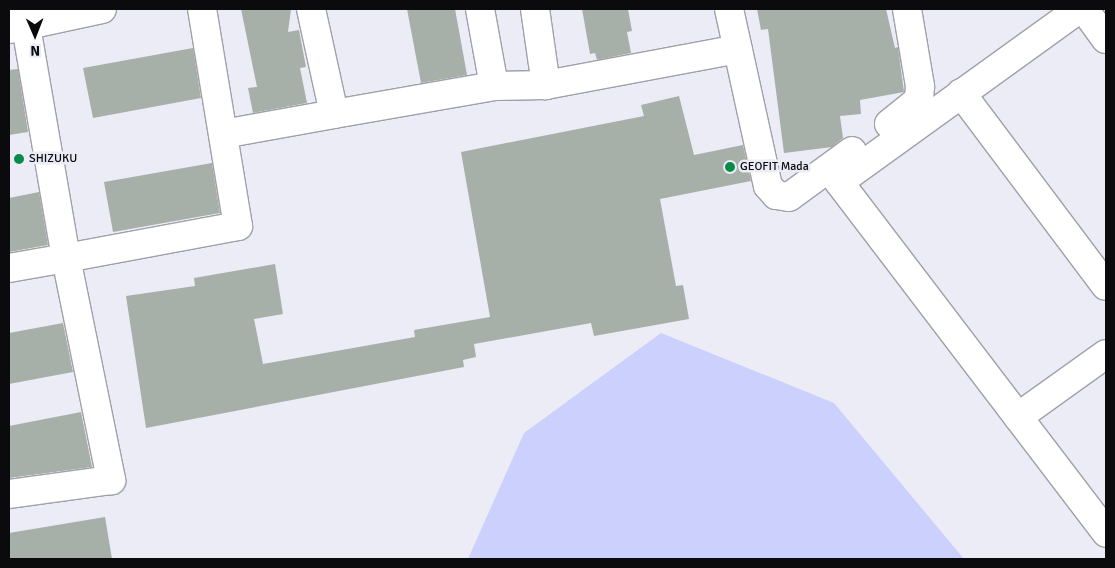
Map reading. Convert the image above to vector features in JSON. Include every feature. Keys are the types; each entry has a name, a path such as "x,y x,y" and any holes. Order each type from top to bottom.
{"lane":[{"path":"9,494 111,480 19,21 102,9"},
{"path":"9,268 238,226 202,9"},
{"path":"311,9 334,114"},
{"path":"480,9 494,86"},
{"path":"535,9 546,85"},
{"path":"729,9 768,186 776,195 789,197 919,100 920,86 907,9"},
{"path":"1079,9 839,182 1106,533"},
{"path":"1084,9 1106,39"},
{"path":"223,134 494,86 546,85 738,49"},
{"path":"961,93 1106,286"},
{"path":"1018,417 1106,354"}],"shaded area":[{"path":"661,333 834,403 964,559 468,559 524,433"}],"building":[{"path":"241,9 291,9 288,32 299,30 306,67 300,68 307,103 253,113 248,88 257,87"},
{"path":"407,9 455,9 467,75 421,83"},
{"path":"582,9 628,9 632,31 627,32 631,53 597,60 595,53 590,54"},
{"path":"757,9 886,9 895,48 898,47 904,92 860,100 861,114 840,116 843,138 832,147 784,153 768,29 761,30"},
{"path":"193,48 201,98 93,118 83,68"},
{"path":"18,69 28,132 9,135 9,70"},
{"path":"679,96 694,155 743,145 751,181 660,199 676,286 683,285 689,319 594,336 591,323 474,344 476,357 463,360 464,367 146,428 126,296 195,286 194,278 275,264 283,314 254,319 263,364 415,337 414,330 490,317 461,152 644,116 641,105"},
{"path":"212,163 220,213 113,232 104,182"},
{"path":"39,192 48,245 9,252 9,198"},
{"path":"63,323 73,372 9,384 9,333"},
{"path":"81,412 92,467 9,478 9,426"},
{"path":"105,517 112,559 9,559 9,533"}],"place":[{"name":"SHIZUKU","path":"19,159"},
{"name":"GEOFIT Mada","path":"730,167"}]}
